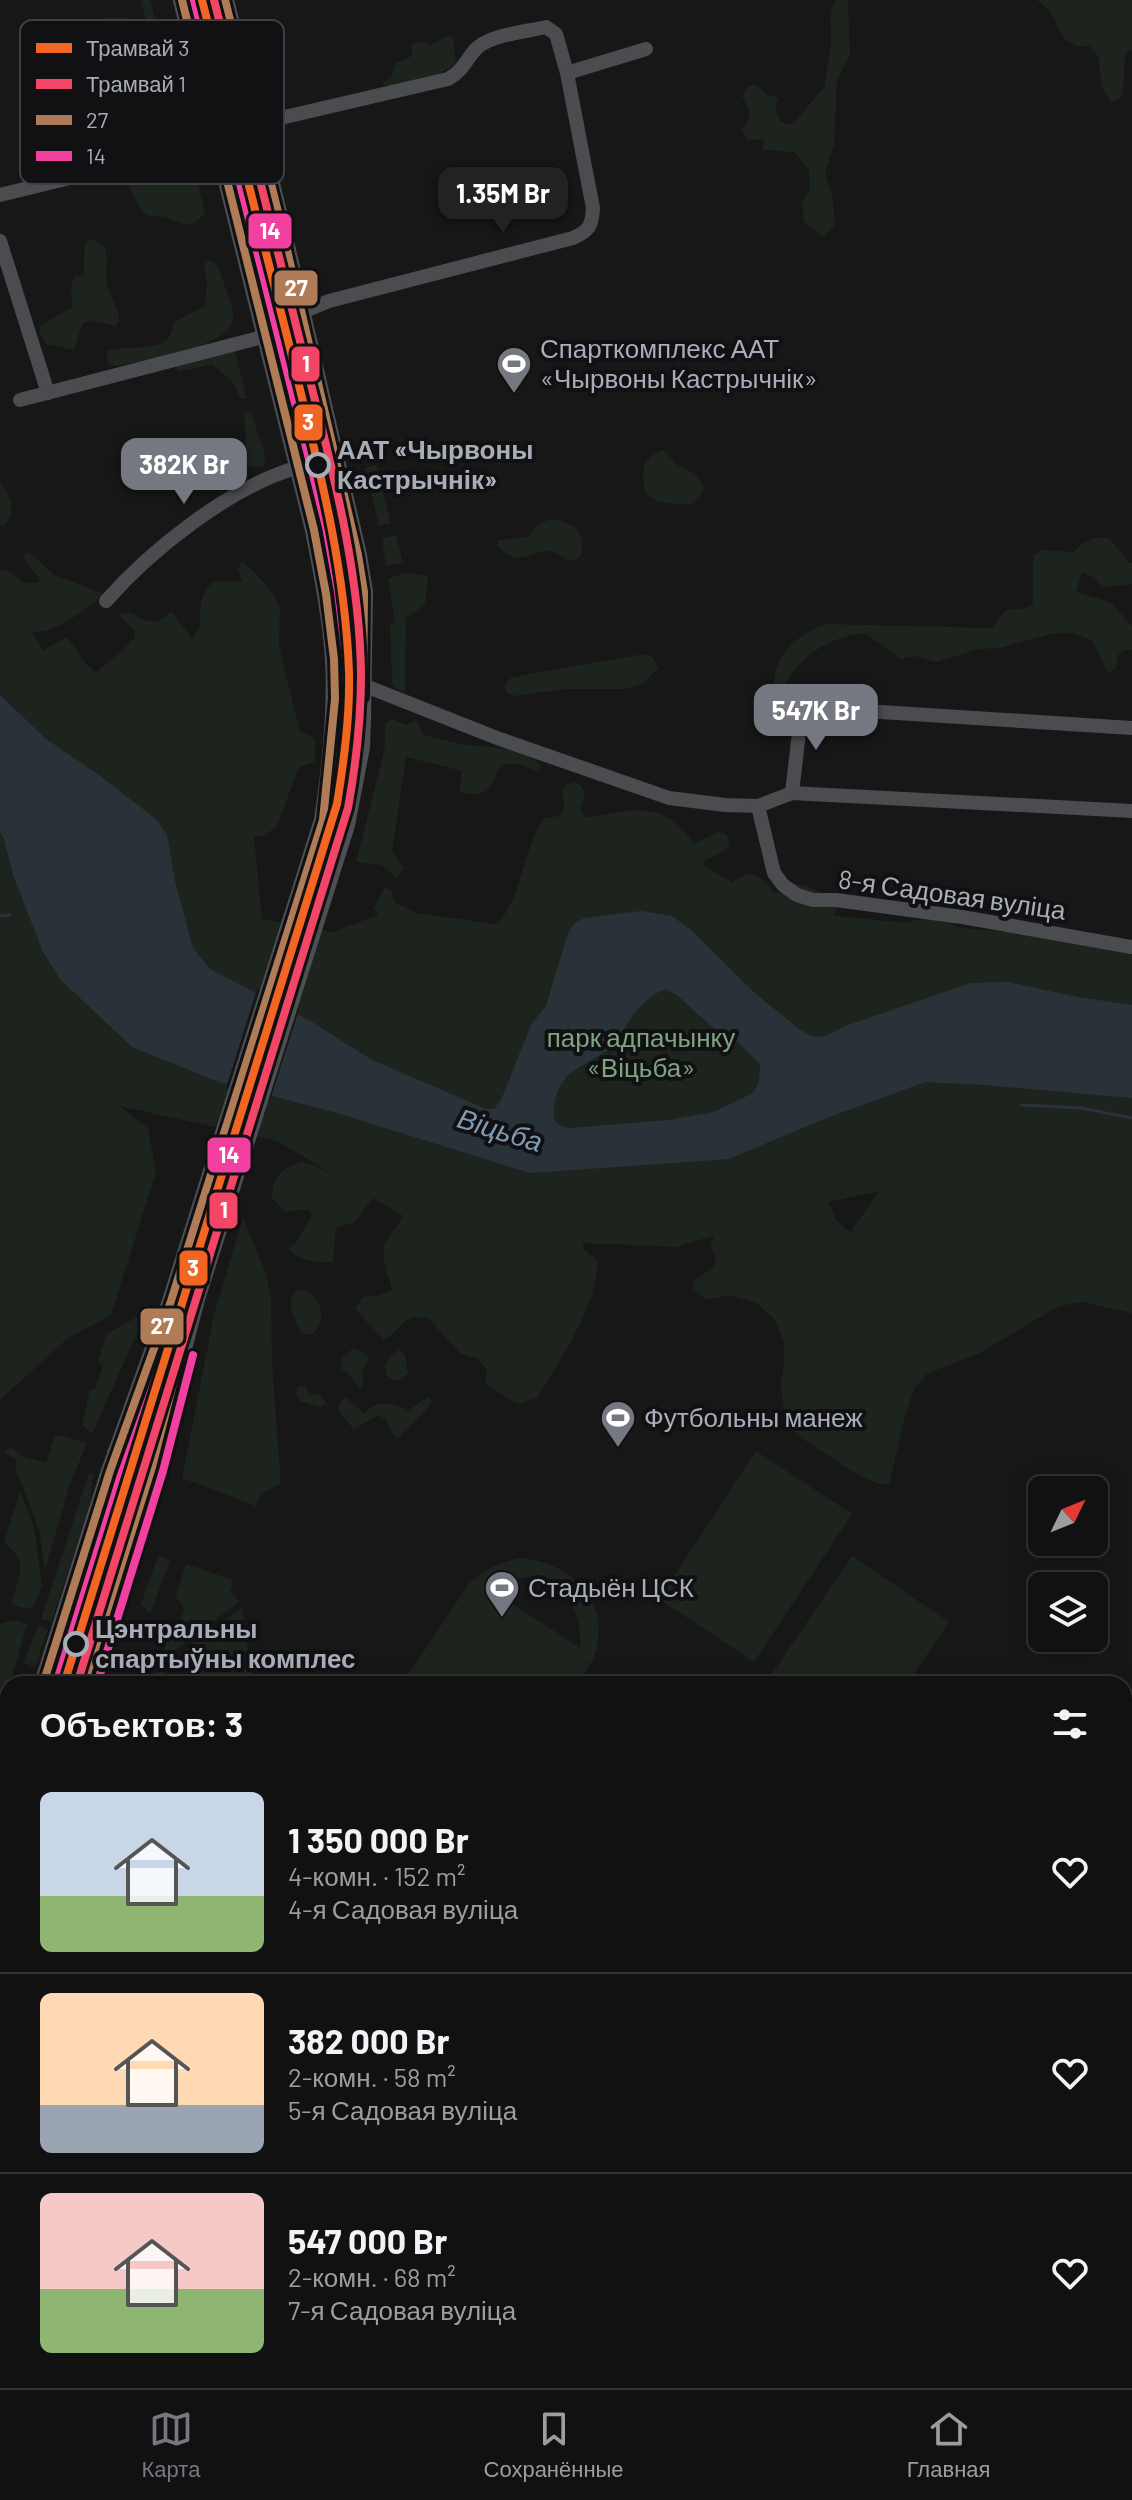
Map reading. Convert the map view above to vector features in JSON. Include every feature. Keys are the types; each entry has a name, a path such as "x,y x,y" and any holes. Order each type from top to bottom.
{"main road":[{"path":"182,0 187,20"},
{"path":"225,0 230,20"},
{"path":"46,1676 116,1453 171,1301 323,820 332,763 335,683 326,595 299,467 228,184"},
{"path":"87,1676 152,1467 193,1307 346,825 358,762 364,592 354,533 270,184"},
{"path":"326,595 364,592"},
{"path":"116,1453 137,1451 148,1459 152,1467"}],"street":[{"path":"284,117 448,79 461,72 476,49 489,41 546,27 556,34 567,73 593,208 592,222 587,232 573,238 341,298 302,312"},
{"path":"567,73 646,49"},
{"path":"0,195 45,184"},
{"path":"0,241 48,393"},
{"path":"20,400 267,336"},
{"path":"106,601 129,575 181,531 257,484 299,467"},
{"path":"335,683 363,685 497,738 669,798 758,806 792,793 1132,811"},
{"path":"792,793 802,707 1132,728"},
{"name":"8-я Садовая вуліца","path":"758,806 774,873 783,885 797,895 813,900 836,900 962,917 1132,947"},
{"path":"171,1301 193,1307"}],"green space":[{"path":"141,0 150,0 156,20 146,20"},
{"path":"192,0 198,0 203,20 197,20"},
{"path":"210,0 216,0 221,20 215,20"},
{"path":"836,0 848,0 850,54 837,80 834,145 825,174 832,195 835,225 824,237 804,222 802,202 810,189 809,170 794,152 763,150 764,139 748,140 741,130 749,114 742,96 748,86 756,85 767,95 779,98 775,108 779,120 790,125 800,116 825,87 831,46 831,15"},
{"path":"1036,0 1132,0 1132,51 1129,50 1126,55 1121,98 1111,102 1102,88 1098,56 1089,46 1077,46 1065,40 1050,12"},
{"path":"125,18 127,20 99,20"},
{"path":"445,36 453,37 456,63 440,74 411,85 382,84 392,76 396,63 412,56 411,44 423,42 430,46"},
{"path":"129,184 198,184 205,213 191,224 182,224 166,217 150,216 138,205"},
{"path":"238,184 244,184 304,424 299,425"},
{"path":"255,184 261,184 320,421 314,422"},
{"path":"94,240 104,245 107,284 119,321 115,326 89,320 82,324 74,350 46,344 39,331 41,325 72,307 71,286 74,277 83,275 86,241"},
{"path":"209,260 219,269 230,300 233,318 229,328 219,337 184,351 117,366 109,364 106,352 166,341 174,322 205,306 207,283 204,264"},
{"path":"235,351 247,398 241,399 231,380 212,364 178,372 176,366"},
{"path":"244,412 251,412 265,455 264,466 242,468 246,439"},
{"path":"662,450 678,465 696,475 701,483 704,489 690,505 659,502 646,494 643,480 646,462"},
{"path":"376,465 391,523 379,526 365,468"},
{"path":"199,466 212,470 213,476 195,486 189,471"},
{"path":"0,482 11,504 4,526 0,525"},
{"path":"324,504 339,587 332,581 318,505"},
{"path":"553,519 567,523 578,531 583,543 579,558 569,561 558,553 548,551 516,557 498,546 498,540 528,537 539,523"},
{"path":"396,535 403,562 386,566 382,538"},
{"path":"1098,537 1110,539 1132,563 1132,584 1102,587 1094,577 1082,573 1076,592 1110,602 1132,626 1132,650 1118,655 1116,669 1108,672 1092,640 1073,633 1050,634 1000,648 979,649 936,662 915,656 901,659 865,633 825,645 800,664 782,688 774,684 779,663 790,646 807,633 827,624 993,628 1006,611 1033,605 1033,556 1042,550 1073,552 1086,541"},
{"name":"парк адпачынку «Віцьба»","path":"29,552 54,575 104,594 61,625 32,632 43,650 67,637 86,664 96,672 135,637 135,631 118,614 131,612 144,620 157,622 171,612 193,639 201,625 200,607 206,591 213,581 242,582 238,569 242,560 269,588 280,607 279,646 300,731 315,738 315,762 299,767 277,826 264,836 254,837 262,919 333,932 378,915 374,908 385,887 392,891 394,902 417,913 494,924 511,904 537,830 545,818 559,816 565,808 562,793 566,785 574,782 585,793 580,809 587,818 633,810 647,811 672,820 694,844 718,832 726,834 730,844 724,851 704,861 704,866 732,882 754,875 766,882 774,893 783,893 799,884 812,888 834,904 837,908 834,916 910,923 914,920 948,918 955,927 1006,932 1132,953 1132,1313 1084,1302 1059,1306 980,1353 928,1373 914,1389 889,1484 878,1484 853,1472 787,1425 780,1383 784,1343 775,1320 757,1303 727,1295 707,1300 693,1289 693,1282 714,1266 716,1258 710,1245 715,1235 677,1247 583,1243 583,1249 598,1261 591,1298 537,1398 517,1404 485,1384 487,1370 478,1359 460,1353 428,1318 407,1320 384,1340 355,1309 363,1297 392,1290 384,1253 388,1238 402,1220 402,1215 373,1198 355,1222 336,1227 333,1262 303,1259 288,1249 295,1244 312,1215 308,1209 286,1212 272,1198 274,1184 284,1170 302,1161 331,1173 277,1141 120,1106 148,1128 156,1172 111,1315 68,1338 0,1400 0,571 6,569 23,583 42,582 22,556","holes":["880,1191 850,1232 836,1220 829,1202"]},
{"path":"408,573 428,576 425,604 406,618 405,691 396,689 392,683 390,626 395,621 388,578"},
{"path":"644,654 653,658 658,668 643,683 626,689 567,689 514,696 506,692 504,685 511,678 528,674"},
{"path":"392,719 406,725 417,720 424,735 514,751 541,766 536,771 509,763 502,766 487,790 475,794 459,792 462,771 406,757 392,852 404,868 397,879 382,865 356,862 385,747 385,724"},
{"path":"243,1218 264,1268 271,1295 272,1365 281,1483 261,1494 256,1506 182,1478 214,1315"},
{"path":"306,1290 321,1311 320,1323 312,1335 302,1334 291,1307 295,1291"},
{"path":"141,1315 144,1317 92,1434 82,1425 90,1389 95,1389 103,1365 98,1362 106,1334"},
{"path":"354,1348 366,1354 369,1360 361,1371 362,1387 341,1370 342,1358"},
{"path":"399,1350 405,1354 408,1373 401,1379 393,1380 386,1375 385,1365 390,1356"},
{"path":"305,1386 309,1393 322,1396 326,1403 320,1407 300,1401 296,1394 297,1387"},
{"path":"430,1397 432,1403 400,1437 394,1437 387,1421 379,1415 354,1429 339,1412 339,1405 345,1398 364,1413 385,1403 408,1410"},
{"path":"60,1435 87,1443 69,1487 45,1571 39,1530 15,1467 17,1460 3,1452 11,1447 22,1456 46,1463 54,1438"},
{"path":"756,1451 852,1514 754,1662 659,1599"},
{"path":"130,1461 88,1603 80,1600 120,1470"},
{"path":"141,1465 143,1469 82,1676 75,1676"},
{"path":"89,1473 93,1474 90,1506 51,1622 41,1619"},
{"path":"20,1491 34,1528 42,1585 33,1607 27,1609 11,1604 20,1563 4,1543"},
{"path":"158,1556 170,1560 150,1614 141,1604"},
{"path":"852,1556 949,1622 912,1676 770,1676"},
{"path":"521,1558 540,1561 572,1577 584,1589 598,1619 598,1637 594,1657 582,1676 407,1676 468,1585 499,1565","holes":["525,1577 550,1585 568,1600 574,1610 580,1648 490,1589 502,1581"]},
{"path":"186,1564 233,1580 230,1592 239,1602 173,1652 165,1676 146,1676 157,1672 170,1630 177,1632 184,1609 176,1596"},
{"path":"242,1608 252,1676 191,1676 196,1661 183,1657 185,1650"},
{"path":"14,1620 27,1624 12,1676 0,1676 0,1624"},
{"path":"38,1625 48,1629 35,1667 24,1663"}],"water":[{"name":"Віцьба","path":"0,695 46,739 157,820 167,835 175,881 193,948 210,969 312,1022 372,1060 486,1109 494,1109 501,1100 531,1025 546,1006 568,933 575,923 584,918 641,911 672,916 691,930 756,994 813,1037 826,1036 848,1025 971,983 1008,982 1132,1005 1132,1098 925,1082 824,1119 729,1159 530,1173 337,1113 219,1082 132,1047 60,979 43,952 0,832","holes":["666,989 677,995 713,1028 740,1044 760,1064 759,1082 753,1093 714,1112 668,1120 571,1128 560,1126 554,1120 555,1102 565,1079 616,1043 640,1006 650,998"]}],"pier":[{"path":"257,989 299,1010 270,1100 226,1088"}],"waterway":[{"path":"0,916 10,915"},
{"path":"1021,1105 1081,1108 1132,1118"}],"tram line":[{"name":"3","path":"202,0 207,20"},
{"name":"1","path":"214,0 219,20"},
{"name":"3","path":"66,1676 337,804 344,755 349,672 335,546 318,463 249,184"},
{"name":"1","path":"79,1676 348,808 356,758 361,675 355,591 321,423 261,184"}],"transit line":[{"name":"27","path":"182,0 187,20"},
{"name":"14","path":"194,0 199,20"},
{"name":"27","path":"225,0 230,20"},
{"name":"14","path":"213,3 217,20"},
{"name":"27","path":"46,1676 110,1471 171,1301 323,820 335,699 334,659 326,594 314,530 228,184"},
{"name":"14","path":"58,1676 121,1475 182,1305 334,824 343,761 346,658 338,592 326,527 240,184"},
{"name":"14","path":"258,184 346,557 352,593 351,697"},
{"name":"27","path":"271,184 358,555 364,592 363,697"},
{"name":"27","path":"87,1676 152,1467 181,1352"},
{"name":"14","path":"99,1676 163,1471 193,1355"}],"place":[{"name":"Спарткомплекс ААТ «Чырвоны Кастрычнік»","path":"514,395"},
{"name":"ААТ «Чырвоны Кастрычнік»","path":"318,465"},
{"name":"Футбольны манеж","path":"618,1449"},
{"name":"Стадыён ЦСК","path":"502,1619"},
{"name":"Цэнтральны спартыўны комплес","path":"76,1644"}]}
